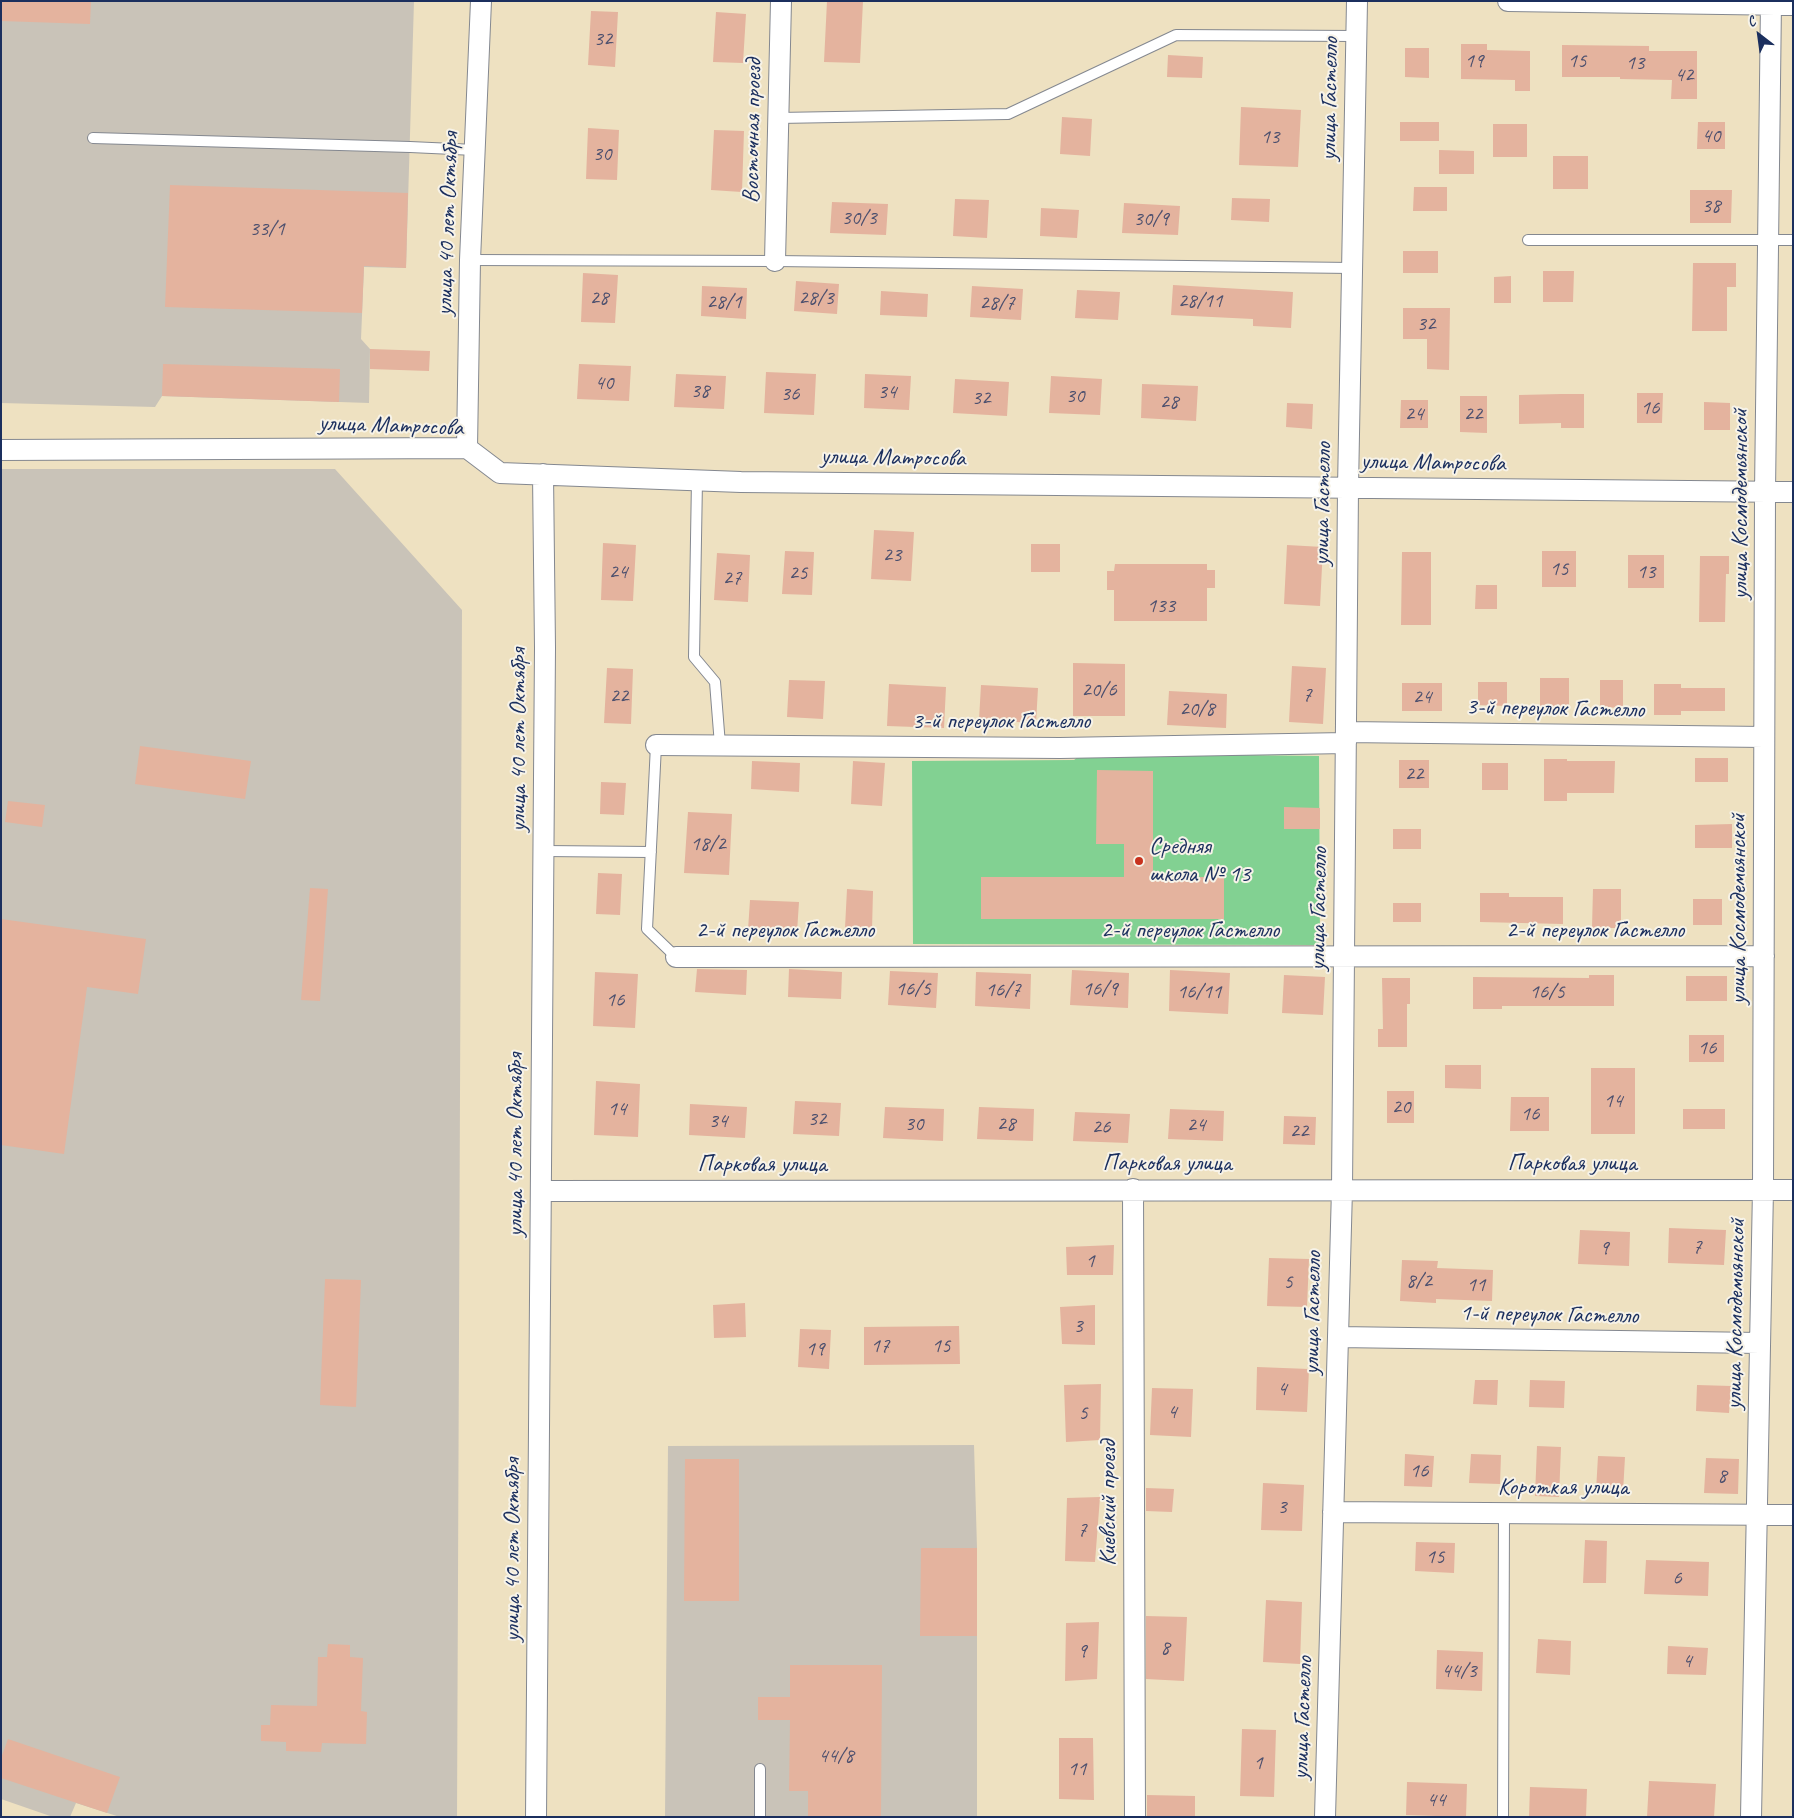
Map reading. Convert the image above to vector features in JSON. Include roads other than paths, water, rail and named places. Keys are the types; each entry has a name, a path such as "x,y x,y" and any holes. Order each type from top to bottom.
{"street":[{"name":"улица 40 лет Октября","path":"467,448 470,260 481,1"},
{"name":"Восточная проезд","path":"775,261 781,1"},
{"name":"улица Гастелло","path":"1325,1817 1342,1189 1348,488 1357,1"},
{"path":"1508,1 1793,4"},
{"name":"улица Космодемьянской","path":"1751,1817 1763,1189 1765,492 1771,3"},
{"name":"улица Матросова","path":"1,450 467,448 500,473 697,480 1793,492"},
{"name":"улица 40 лет Октября","path":"536,1817 544,851 545,648 543,474"},
{"name":"3-й переулок Гастелло","path":"656,745 1060,748 1346,737 1764,737"},
{"name":"2-й переулок Гастелло","path":"676,957 1764,956"},
{"name":"Киевский проезд","path":"1133,1189 1135,1817"},
{"name":"Парковая улица","path":"541,1190 1793,1190"},
{"name":"1-й переулок Гастелло","path":"1338,1337 1760,1343"},
{"name":"Короткая улица","path":"1333,1512 1793,1515"}],"lane":[{"path":"778,118 1008,114 1176,35 1356,36"},
{"path":"93,138 475,150"},
{"path":"1528,240 1793,240"},
{"path":"470,260 775,261 1352,268"},
{"path":"697,480 694,657 715,682 720,745"},
{"path":"656,745 647,929 676,957"},
{"path":"544,851 651,852"},
{"path":"1504,1513 1504,1817"},
{"path":"760,1769 760,1817"}],"place":[{"name":"Средняя школа № 13","path":"1139,861"}]}
